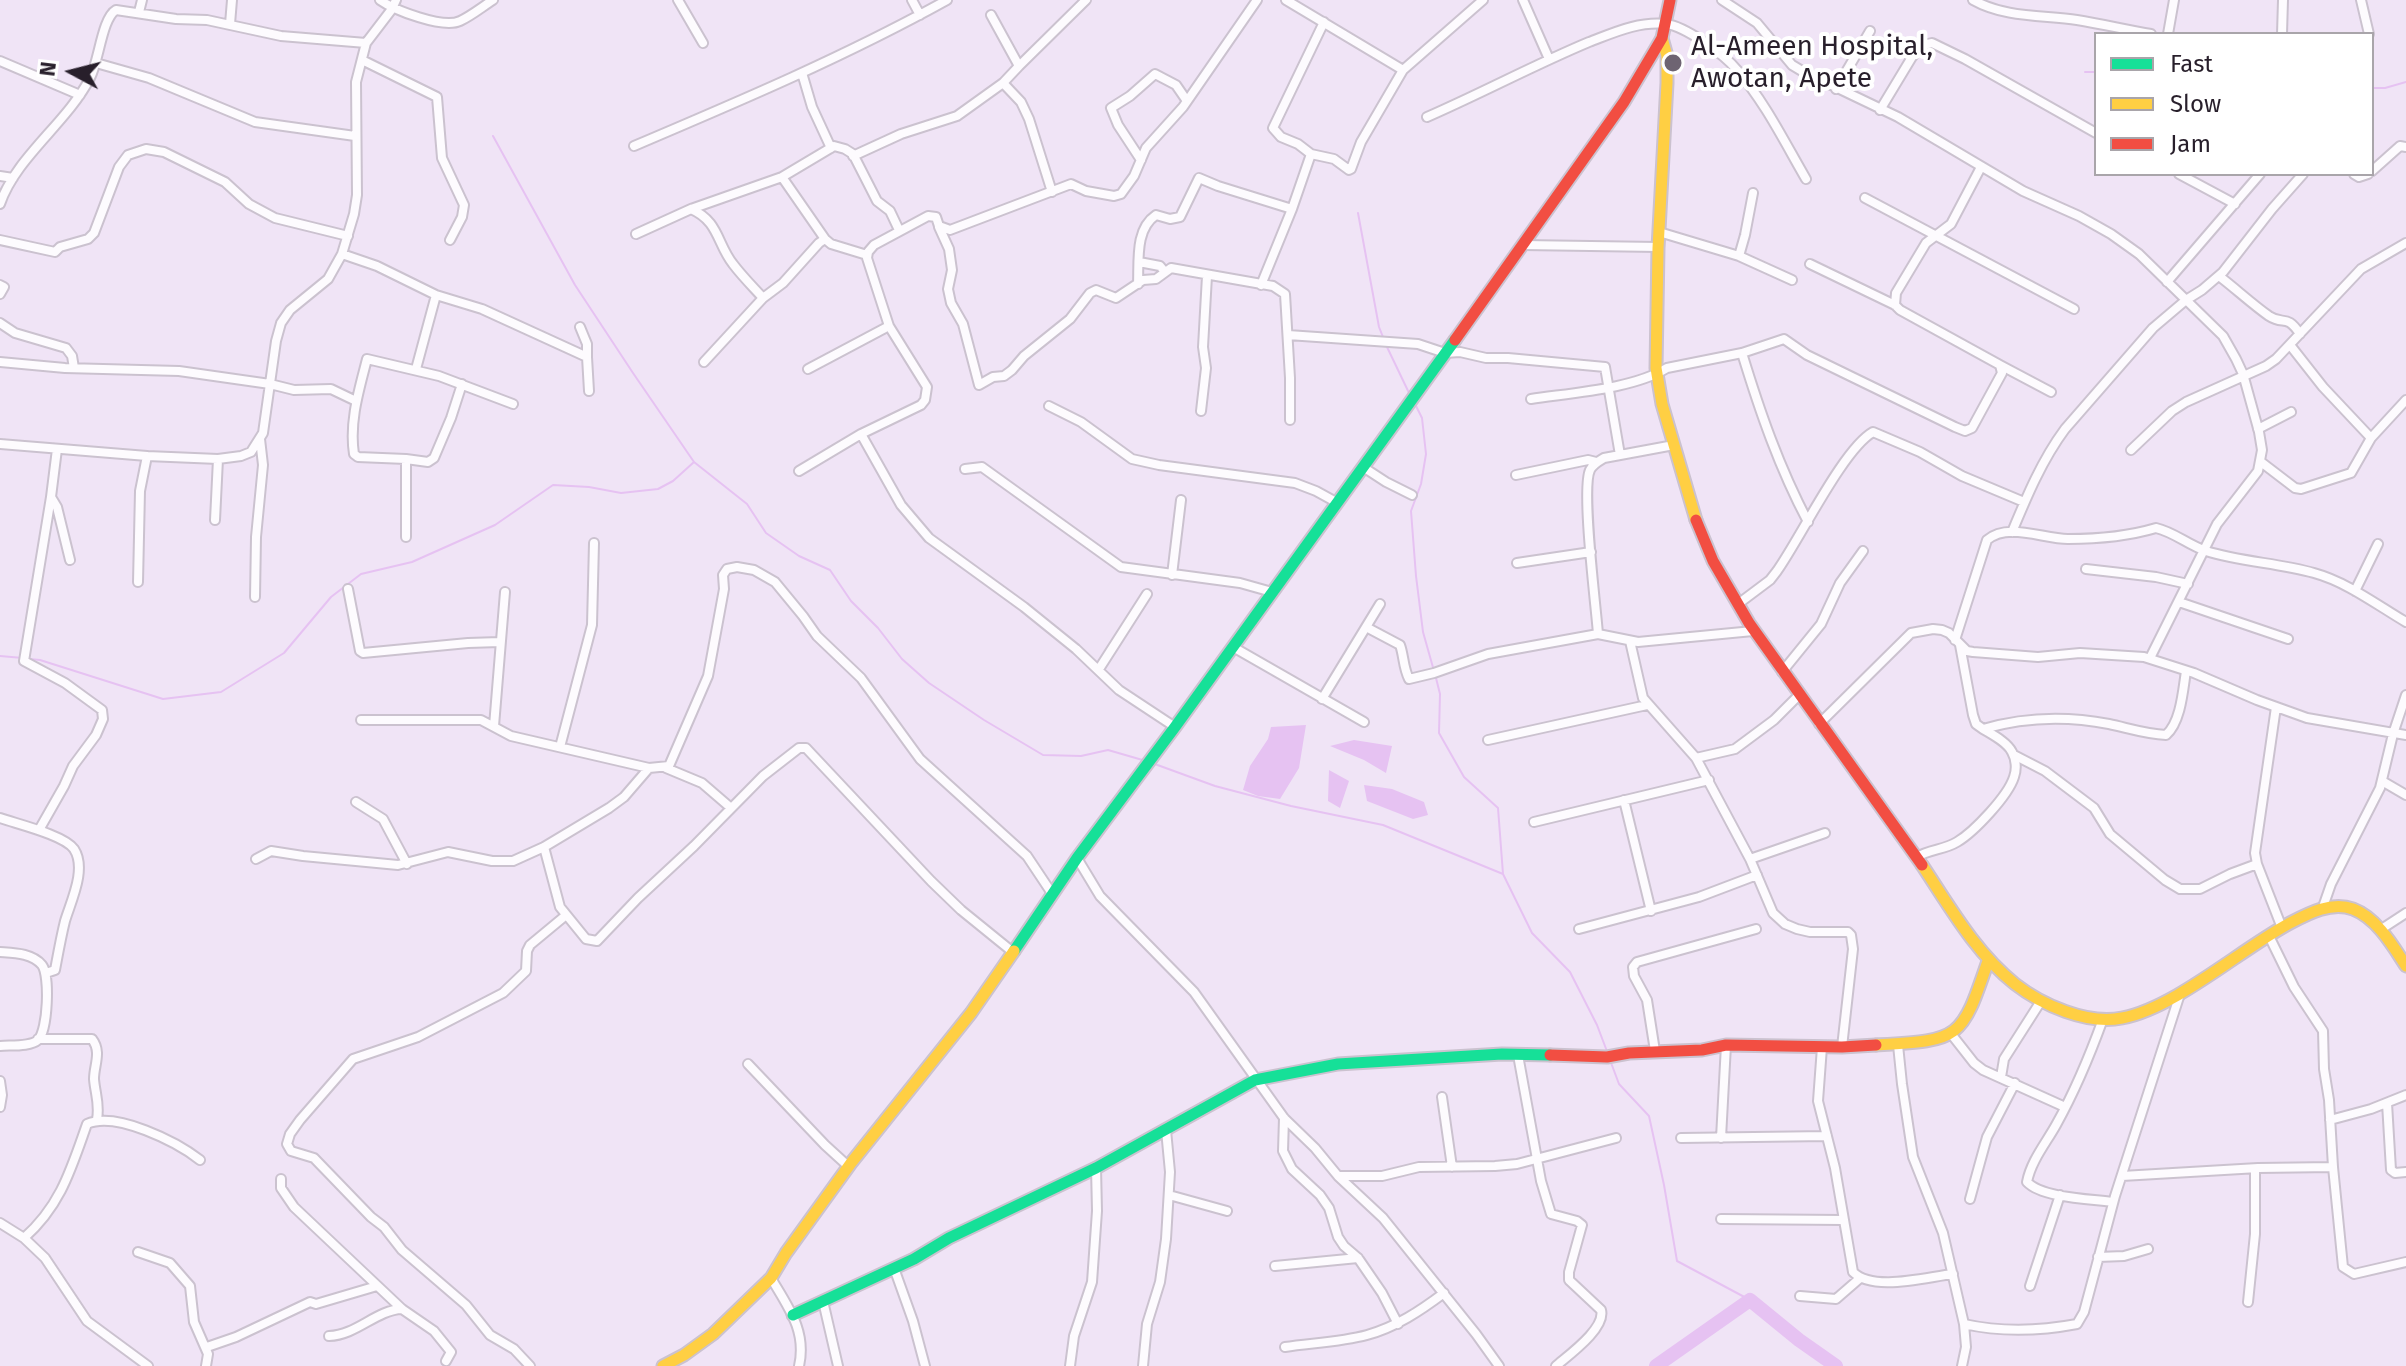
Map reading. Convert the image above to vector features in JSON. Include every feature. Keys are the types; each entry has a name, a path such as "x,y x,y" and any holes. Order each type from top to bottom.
{"street":[{"path":"139,12 142,0"},
{"path":"230,24 232,0"},
{"path":"380,0 439,22 454,23 493,0"},
{"path":"678,0 703,43"},
{"path":"912,0 920,15"},
{"path":"634,146 802,73 947,0"},
{"path":"853,156 901,134 957,116 1003,83 1086,0"},
{"path":"939,226 944,230 960,228 1071,184 1086,191 1114,196 1121,194 1134,176 1146,148 1187,101 1257,0"},
{"path":"1286,0 1403,70"},
{"path":"1324,22 1273,128 1281,137 1311,154 1334,159 1349,170 1361,142 1403,70 1483,0"},
{"path":"1523,0 1549,59"},
{"path":"663,1366 713,1334 771,1278 848,1166 947,1044 1014,953 1077,858 1233,647 1624,102 1662,38 1670,0"},
{"path":"1722,0 1757,23 1792,65 1931,136 2023,191 2111,234 2139,254 2223,336 2244,376 2258,429 2261,462 2258,471 2217,524 2150,658"},
{"path":"1973,0 2015,13 2140,32"},
{"path":"2282,32 2283,0"},
{"path":"2361,0 2370,32"},
{"path":"2168,32 2175,1"},
{"path":"255,597 256,537 263,465 260,439 276,341 281,323 290,310 328,279 342,254 357,195 355,94 362,60 366,43 394,4"},
{"path":"0,204 13,178 80,95 96,63 111,12 116,10 207,20 281,36 366,43"},
{"path":"991,15 1019,66"},
{"path":"1427,117 1620,29 1667,24 1693,36 1735,68 1751,87 1806,179"},
{"path":"1836,89 1870,31"},
{"path":"1662,38 1667,56 1667,83 1658,247 1657,374 1674,445 1702,537 1753,631 1917,857 1988,961 2041,1001 2103,1019 2124,1018 2140,1014 2180,994 2299,917 2323,907 2340,905 2352,908 2380,930 2406,966"},
{"path":"1880,110 1912,57 1923,45 1932,43 2094,132"},
{"path":"362,60 437,97 442,158 464,205 462,217 450,240"},
{"path":"0,61 80,95"},
{"path":"96,63 149,78 255,122 355,136"},
{"path":"802,73 812,107 831,148"},
{"path":"1141,160 1118,125 1111,108 1155,74 1176,85 1187,101"},
{"path":"1003,83 1021,102 1029,119 1052,192"},
{"path":"636,234 691,209 782,177 839,146 853,156 877,201 890,211 899,230"},
{"path":"2374,169 2400,146 2406,147"},
{"path":"0,240 55,252 60,247 88,239 98,228 119,167 128,155 146,149 164,152 225,182 249,204 275,218 348,236"},
{"path":"1261,285 1311,154"},
{"path":"1895,305 1896,293 1926,243 1951,224 1981,167"},
{"path":"0,176 13,178"},
{"path":"2183,176 2235,204"},
{"path":"2167,282 2258,176"},
{"path":"2012,532 2048,455 2065,429 2153,328 2219,276 2301,176"},
{"path":"782,177 825,239 831,244 867,255"},
{"path":"1138,284 1140,243 1146,224 1156,215 1170,219 1180,217 1199,178 1292,209"},
{"path":"1739,256 1753,193"},
{"path":"1865,198 2074,309"},
{"path":"691,209 704,215 731,262 763,298"},
{"path":"799,471 861,434 921,405 927,387 889,326 867,265 867,255 874,245 928,216 936,217 949,249 952,270 948,289 951,303 963,324 979,385 1012,370 1024,356 1070,319 1090,293 1096,290 1116,298 1146,279 1156,279 1171,268 1273,286 1285,294 1290,420"},
{"path":"1659,232 1739,256 1792,280"},
{"path":"704,362 763,298 783,283 825,239"},
{"path":"2131,450 2179,406 2276,359 2361,269 2406,243"},
{"path":"1523,245 1658,247"},
{"path":"342,254 377,266 436,295 482,309 587,357"},
{"path":"1139,262 1160,266 1165,272"},
{"path":"1810,264 1895,305 2051,392"},
{"path":"1201,411 1206,368 1203,347 1207,276"},
{"path":"2219,276 2273,319 2292,322 2300,334"},
{"path":"0,285 4,287 0,294"},
{"path":"416,369 436,295"},
{"path":"0,323 15,333 66,348 72,356 74,368"},
{"path":"808,369 889,326"},
{"path":"580,327 587,344 589,391"},
{"path":"1288,335 1418,344 1445,353 1603,367 1607,369 1620,455"},
{"path":"1531,399 1610,386 1657,374 1667,368 1742,353 1784,339 1807,355 1965,431 1972,428 2002,373 2000,365"},
{"path":"2290,345 2323,387 2371,438"},
{"path":"1742,353 1763,422 1808,522"},
{"path":"462,384 434,458 428,462 358,457 354,454 356,401 367,359 416,369 462,384 513,404"},
{"path":"0,362 179,371 294,390 331,389 356,401"},
{"path":"2261,462 2295,488 2305,489 2351,473 2371,438 2406,400"},
{"path":"1049,406 1081,422 1132,459 1295,483 1336,502"},
{"path":"2258,429 2291,412"},
{"path":"1738,604 1770,580 1839,470 1866,436 1873,432 1920,452 1962,476 2024,502"},
{"path":"861,434 901,505 929,538 1024,607 1099,669 1119,690 1175,727"},
{"path":"0,444 218,459 251,452 260,439"},
{"path":"1516,475 1674,445"},
{"path":"39,830 73,766 96,735 103,719 102,710 65,683 24,661 57,449"},
{"path":"138,582 140,491 147,456"},
{"path":"215,520 218,459"},
{"path":"406,459 406,537"},
{"path":"1596,462 1589,471 1588,482 1598,634"},
{"path":"965,469 982,467 1121,567 1240,583 1272,592"},
{"path":"1363,467 1412,495"},
{"path":"51,497 57,507 70,560"},
{"path":"1172,575 1181,500"},
{"path":"1917,857 1956,843 1997,802 2014,777 2014,755 2009,746 1976,724 1957,642 1987,540 1993,535 2012,532 2065,539 2156,528 2170,531 2206,551 2314,573 2355,591 2406,622"},
{"path":"560,747 592,625 594,543"},
{"path":"2355,591 2378,544"},
{"path":"1782,672 1821,624 1840,583 1863,551"},
{"path":"1517,563 1591,552"},
{"path":"666,768 672,763 708,676 724,589 723,575 731,567 754,570 775,582 817,636 861,678 920,759 1027,856 1053,895"},
{"path":"2086,569 2188,584"},
{"path":"348,589 363,653 500,642"},
{"path":"494,726 505,592"},
{"path":"1099,669 1147,594"},
{"path":"2179,602 2288,639"},
{"path":"1322,699 1380,604"},
{"path":"1366,627 1400,645 1409,679 1488,654 1598,634 1630,641 1753,631"},
{"path":"1819,724 1911,633 1933,629 1949,633 1973,652 2000,656 2038,657 2080,653 2150,658 2307,718 2406,735"},
{"path":"1630,641 1643,698 1696,758 1750,859 1773,913 1785,924 1810,932 1848,932 1851,935 1853,949 1842,1047"},
{"path":"1233,647 1364,722"},
{"path":"1983,729 2025,719 2087,721 2166,735 2172,729 2179,709 2186,671"},
{"path":"1696,758 1735,749 1774,720 1799,695"},
{"path":"2323,907 2331,884 2382,781 2406,695"},
{"path":"1488,740 1647,705"},
{"path":"2276,707 2257,833 2257,864 2282,928"},
{"path":"361,720 481,720 511,736 649,768 666,768 702,783 731,808"},
{"path":"544,847 565,916 586,939 597,941 785,757 799,748 806,748 931,881 1014,953"},
{"path":"2014,755 2045,771 2094,808 2110,834 2180,889 2200,889 2257,864"},
{"path":"256,859 271,851 398,865 448,852 500,862 513,861 544,847 624,797 649,768"},
{"path":"1534,822 1709,780"},
{"path":"2382,781 2406,795"},
{"path":"1624,800 1651,911"},
{"path":"356,802 383,819 407,864"},
{"path":"0,818 49,833 73,847 78,862 73,902 65,922 55,970 46,973"},
{"path":"1750,859 1825,833"},
{"path":"1077,858 1100,896 1194,992 1284,1118 1338,1176 1383,1218 1498,1366"},
{"path":"1579,929 1699,897 1757,875"},
{"path":"2380,930 2406,913"},
{"path":"530,1366 514,1349 485,1330 466,1305 402,1250 384,1227 314,1158 291,1151 287,1144 300,1120 353,1059 418,1037 503,993 526,971 530,945 565,916"},
{"path":"1655,1051 1647,1000 1634,976 1633,967 1637,962 1756,929"},
{"path":"2269,936 2294,987 2323,1031 2343,1267 2354,1274 2406,1262"},
{"path":"0,952 35,959 46,973 43,1032 33,1043 0,1046"},
{"path":"793,1315 1096,1168 1255,1080 1338,1064 1518,1055 1611,1056 1702,1050 1726,1045 1842,1047 1942,1040 1965,1022 1988,961"},
{"path":"1964,1324 1998,1329 2059,1328 2081,1321 2113,1202 2180,994"},
{"path":"2001,1077 2004,1059 2041,1001"},
{"path":"2103,1019 2065,1107 2028,1178 2033,1188 2113,1202"},
{"path":"1952,1035 1983,1070 2065,1107"},
{"path":"38,1039 92,1039 97,1056 94,1077 99,1096 97,1119"},
{"path":"1721,1138 1726,1045"},
{"path":"1898,1045 1913,1157 1943,1233 1964,1324 1966,1347 1962,1366"},
{"path":"1822,1047 1818,1101 1835,1168 1853,1272 1859,1279 1870,1282 1953,1274"},
{"path":"1518,1055 1537,1159 1551,1214 1582,1225 1569,1280 1601,1310 1603,1316 1599,1327 1556,1366"},
{"path":"748,1064 848,1166"},
{"path":"0,1081 0,1107"},
{"path":"1970,1199 1987,1137 2015,1083"},
{"path":"2330,1120 2357,1114 2406,1095"},
{"path":"1442,1097 1452,1167"},
{"path":"2387,1103 2391,1170 2395,1173 2406,1172"},
{"path":"1284,1118 1283,1151 1292,1169 1320,1195 1329,1208 1340,1241 1358,1258 1398,1324"},
{"path":"24,1238 53,1208 76,1160 87,1124 97,1119 154,1133 185,1148 200,1160"},
{"path":"1143,1366 1147,1324 1160,1282 1169,1195 1166,1130"},
{"path":"1681,1138 1827,1136"},
{"path":"1338,1176 1382,1176 1419,1167 1495,1166 1537,1159 1616,1138"},
{"path":"2122,1176 2333,1167"},
{"path":"1070,1366 1074,1336 1092,1282 1097,1211 1096,1168"},
{"path":"2248,1302 2255,1234 2255,1169"},
{"path":"281,1179 281,1188 294,1207 402,1309 434,1331 451,1352 446,1361"},
{"path":"1169,1195 1227,1211"},
{"path":"2030,1286 2060,1195"},
{"path":"1721,1219 1843,1220"},
{"path":"0,1238 4,1225 24,1238 45,1258 87,1321 148,1366"},
{"path":"2098,1257 2124,1256 2148,1249"},
{"path":"138,1252 170,1263 183,1276 191,1290 194,1322 207,1347 206,1366"},
{"path":"1275,1266 1358,1258"},
{"path":"894,1268 925,1366"},
{"path":"771,1278 793,1315 802,1343 799,1366"},
{"path":"1800,1296 1836,1299 1859,1279"},
{"path":"207,1347 244,1334 310,1302 316,1304 377,1286"},
{"path":"1285,1347 1365,1336 1398,1324 1444,1293"},
{"path":"823,1301 838,1366"},
{"path":"329,1336 345,1335 381,1315 402,1309"}],"shaded area":[{"path":"1306,725 1299,768 1280,799 1243,790 1250,766 1268,739 1271,727"},
{"path":"1354,740 1392,746 1386,773 1330,746"},
{"path":"1329,770 1349,781 1340,808 1328,801"},
{"path":"1364,785 1392,789 1424,802 1428,815 1413,819 1367,801"}],"waterway":[{"path":"2085,72 2094,72"},
{"path":"2374,88 2406,82"},
{"path":"493,136 575,285 694,462 747,504 766,533 799,556 830,570 851,601 878,628 902,659 929,683 984,720 1043,755 1081,756 1108,750 1146,761"},
{"path":"1358,213 1383,337"},
{"path":"1387,347 1410,395"},
{"path":"1415,404 1422,418 1426,454 1421,484 1411,511 1423,632 1434,671"},
{"path":"29,659 163,699 221,692 284,653 331,597 361,574 412,562 495,525 553,485 621,493 658,489 673,481 694,462"},
{"path":"0,656 23,658"},
{"path":"1436,678 1440,694 1439,733 1464,777 1498,808 1503,874 1532,933 1570,972 1608,1054"},
{"path":"1152,763 1215,786 1383,825 1503,874"},
{"path":"1610,1060 1619,1084 1649,1116 1677,1261 1750,1300"},
{"path":"1656,1366 1750,1300 1836,1366"}],"traffic: fast":[{"path":"1014,951 1077,858 1455,340"},
{"path":"793,1315 914,1259 949,1238 1096,1168 1255,1080 1338,1064 1502,1054 1550,1055"}],"traffic: slow":[{"path":"1662,38 1667,56 1667,83 1658,248 1656,368 1662,404 1696,520"},
{"path":"1922,865 1964,928 1988,958 2015,984 2051,1006 2094,1019 2122,1018 2164,1003 2271,934 2329,907 2353,909 2370,919 2384,933 2406,966"},
{"path":"663,1366 713,1334 771,1278 851,1163 971,1013 1014,951"},
{"path":"1876,1045 1925,1041 1953,1031 1971,1007 1988,961"}],"traffic: jam":[{"path":"1455,340 1624,102 1662,38 1670,0"},
{"path":"1696,520 1713,561 1749,623 1922,865"},
{"path":"1550,1055 1607,1057 1702,1050 1726,1045 1876,1045"}],"place":[{"name":"Al-Ameen Hospital, Awotan, Apete","path":"1673,63"}]}
